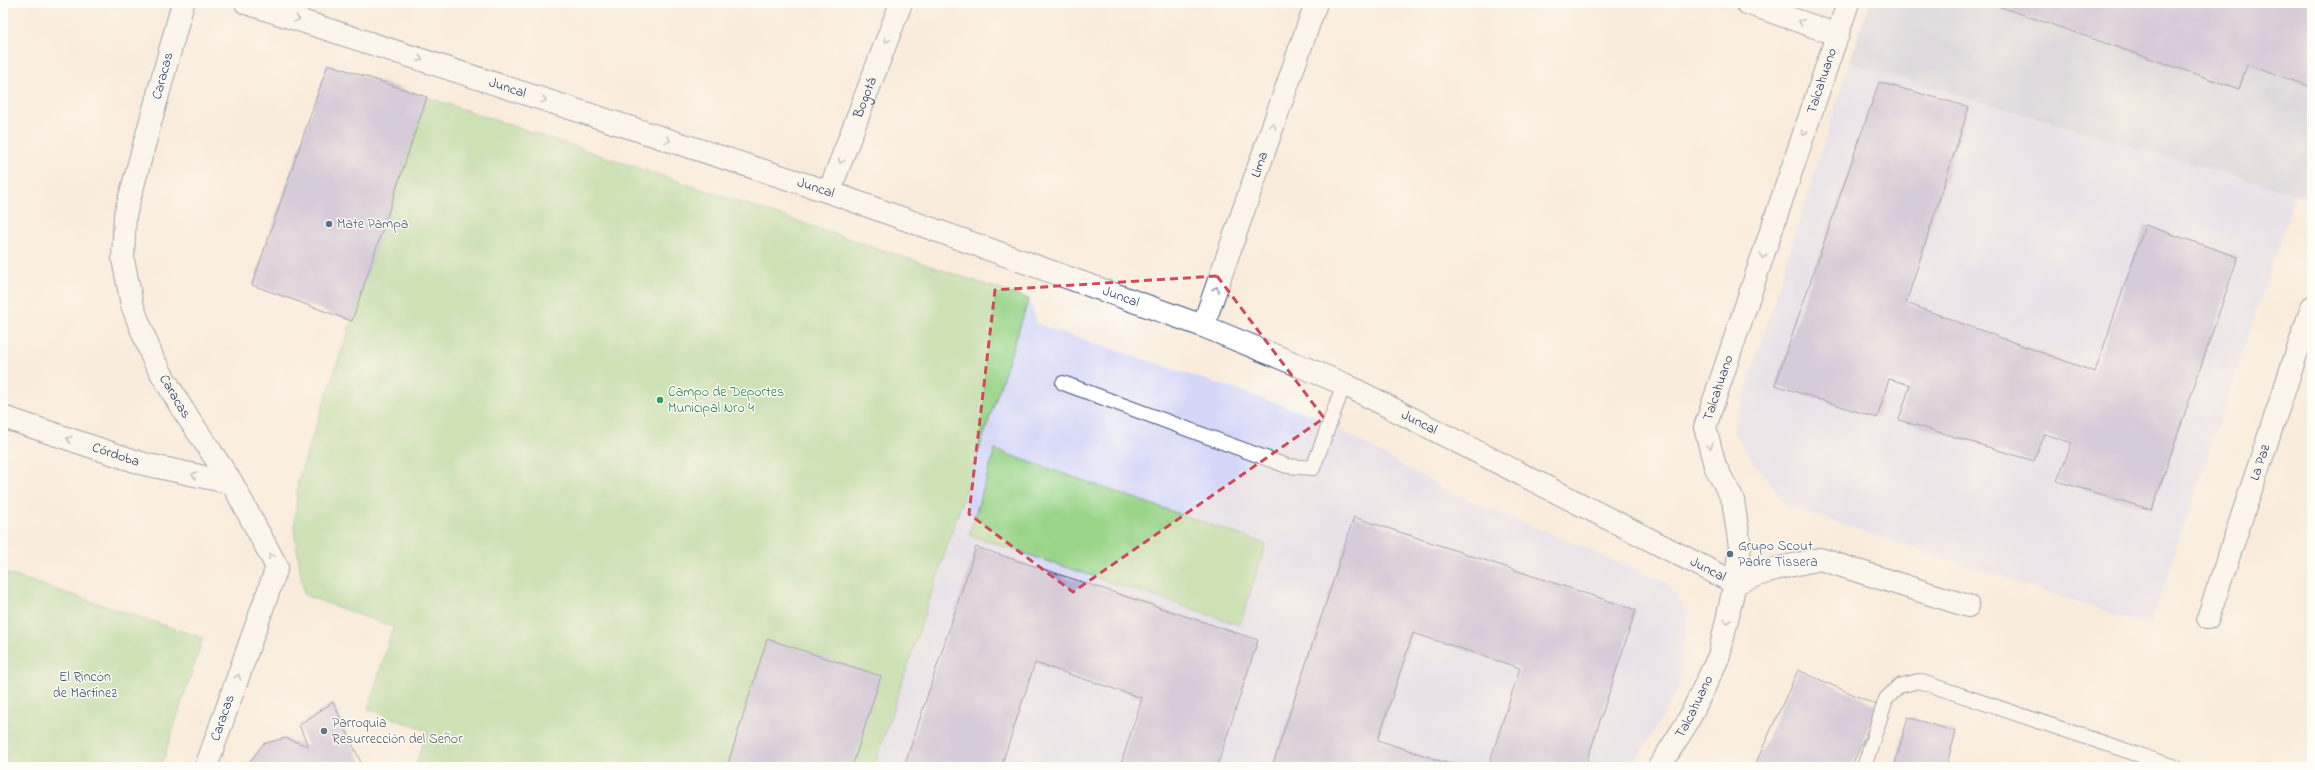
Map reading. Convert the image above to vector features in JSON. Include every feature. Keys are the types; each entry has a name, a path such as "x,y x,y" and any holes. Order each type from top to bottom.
{"street":[{"name":"Caracas","path":"183,3 125,215 123,259 132,305 153,359 181,408 232,483 277,567 206,767"},
{"name":"Juncal","path":"246,3 830,192 1204,326 1344,384 1735,583 1775,569 1820,559 1968,606"},
{"name":"Bogotá","path":"830,192 901,3"},
{"name":"Lima","path":"1204,326 1316,3"},
{"path":"1747,3 1838,35"},
{"name":"Talcahuano","path":"1659,767 1687,723 1719,656 1735,583 1740,546 1733,500 1715,466 1705,428 1848,3"},
{"name":"La Paz","path":"2208,618 2312,308"},
{"name":"Córdoba","path":"3,417 144,464 232,483"}],"lane":[{"path":"1063,383 1287,466 1313,468 1344,384"},
{"path":"1864,767 1886,699 1899,686 1919,681 2175,767"}],"highlighted area":[{"path":"1217,276 1324,418 1073,592 969,514 995,290"}],"shaded area":[{"path":"1869,3 2312,3 2312,199 1849,63"},
{"path":"1849,63 2296,194 2150,626 1786,506 1733,432"},
{"path":"1029,299 1037,324 1318,417 1449,492 1666,582 1688,614 1679,687 1633,767 874,767"}],"green space":[{"name":"Campo de Deportes Municipal Nro 4","path":"427,97 1029,299 874,767 415,767 427,731 368,709 393,627 304,595 294,531 298,480"},
{"path":"995,450 1266,544 1240,625 969,535"},
{"name":"El Rincón de Martínez","path":"3,572 203,638 161,767 3,767"}],"building":[{"path":"1989,3 2312,3 2312,87 2247,65 2239,89"},
{"name":"Mate Pampa","path":"328,64 427,97 352,321 252,285"},
{"path":"1879,82 1969,107 1906,303 2095,372 2145,225 2238,257 2152,510 2057,481 2072,443 2045,434 2034,461 1899,420 1910,385 1889,379 1877,418 1775,385"},
{"path":"1354,517 1636,610 1585,767 1488,767 1520,668 1413,633 1378,740 1458,767 1272,767"},
{"path":"976,547 1258,640 1217,767 1120,767 1142,698 1035,663 1001,767 904,767"},
{"path":"767,639 881,676 852,767 727,767"},
{"path":"1798,670 1879,706 1851,767 1754,767"},
{"name":"Parroquia Resurrecciòn del Señor","path":"333,702 363,767 246,767 263,744 285,738 308,746 299,725"},
{"path":"1908,717 1956,732 1946,767 1908,767 1895,763"}],"place":[{"name":"Mate Pampa","path":"329,224"},
{"name":"Campo de Deportes Municipal Nro 4","path":"660,400"},
{"name":"Grupo Scout Padre Tissera","path":"1730,554"},
{"name":"Parroquia Resurrecciòn del Señor","path":"324,731"}]}
